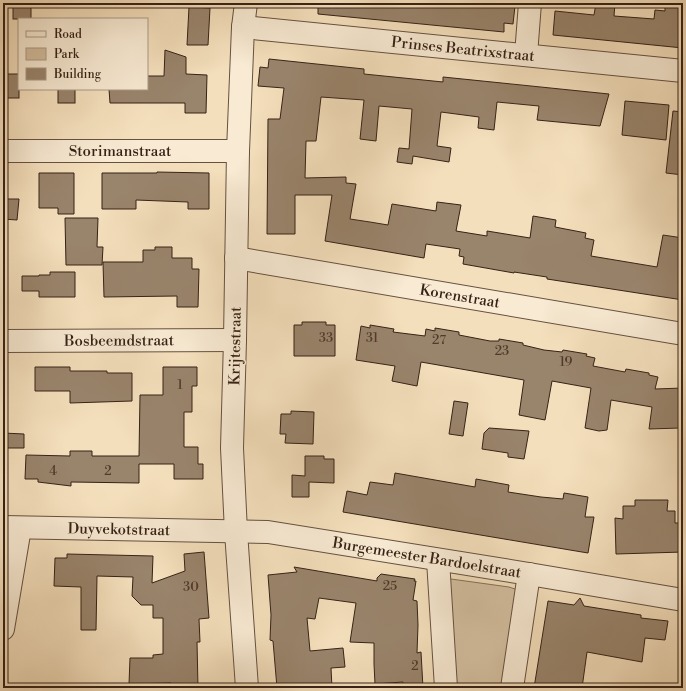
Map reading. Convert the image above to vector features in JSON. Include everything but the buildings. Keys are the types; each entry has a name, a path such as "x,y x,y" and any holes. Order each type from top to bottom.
{"street":[{"name":"Krijtestraat","path":"246,3 243,27 238,151 232,448 236,532 247,688"},
{"path":"526,55 530,3"},
{"name":"Prinses Beatrixstraat","path":"243,27 683,71"},
{"name":"Storimanstraat","path":"3,151 238,151"},
{"name":"Korenstraat","path":"236,258 683,334"},
{"name":"Bosbeemdstraat","path":"3,341 235,340"},
{"path":"3,629 11,528"},
{"name":"Duyvekotstraat","path":"11,528 236,532"},
{"name":"Burgemeester Bardoelstraat","path":"236,532 268,532 683,600"},
{"path":"438,560 446,688"},
{"path":"512,688 529,574"},
{"name":"Burgemeester Bardoelstraat","path":"618,589 683,587"}],"green space":[{"path":"451,579 509,587 518,590 504,688 454,688 448,583"}]}
